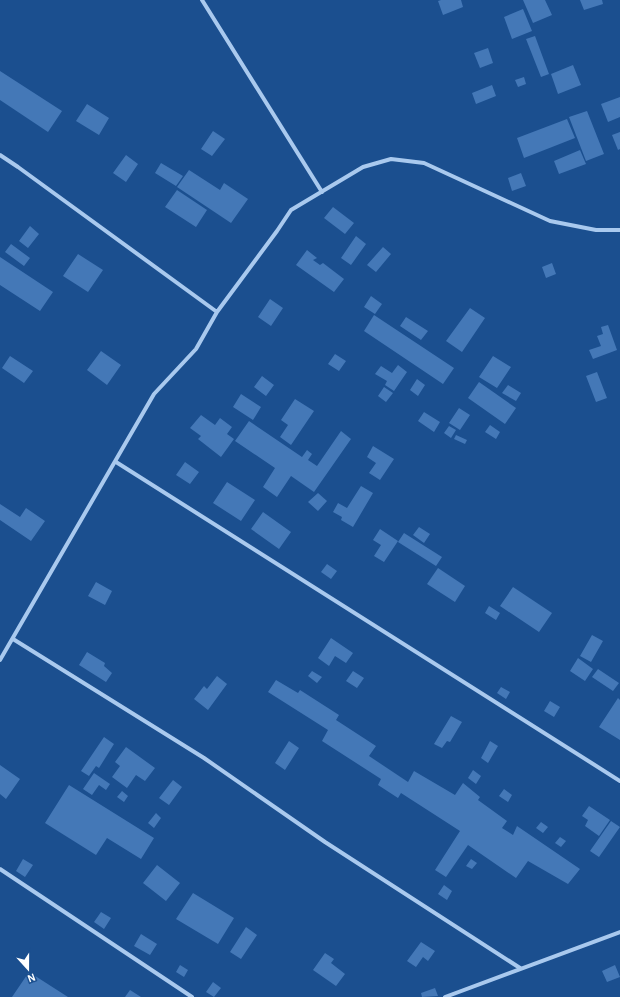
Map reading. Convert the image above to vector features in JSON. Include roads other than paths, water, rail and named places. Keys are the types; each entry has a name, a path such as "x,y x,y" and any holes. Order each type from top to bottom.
{"street":[{"path":"202,0 322,192"},
{"path":"0,156 18,167 217,312"},
{"path":"0,660 14,639 154,394 196,349 217,312 291,210 363,167 391,159 424,163 550,221 596,230 620,230"},
{"path":"116,462 620,781"},
{"path":"14,639 204,758 325,842 520,968"},
{"path":"0,869 192,997"},
{"path":"445,997 620,932"}]}
